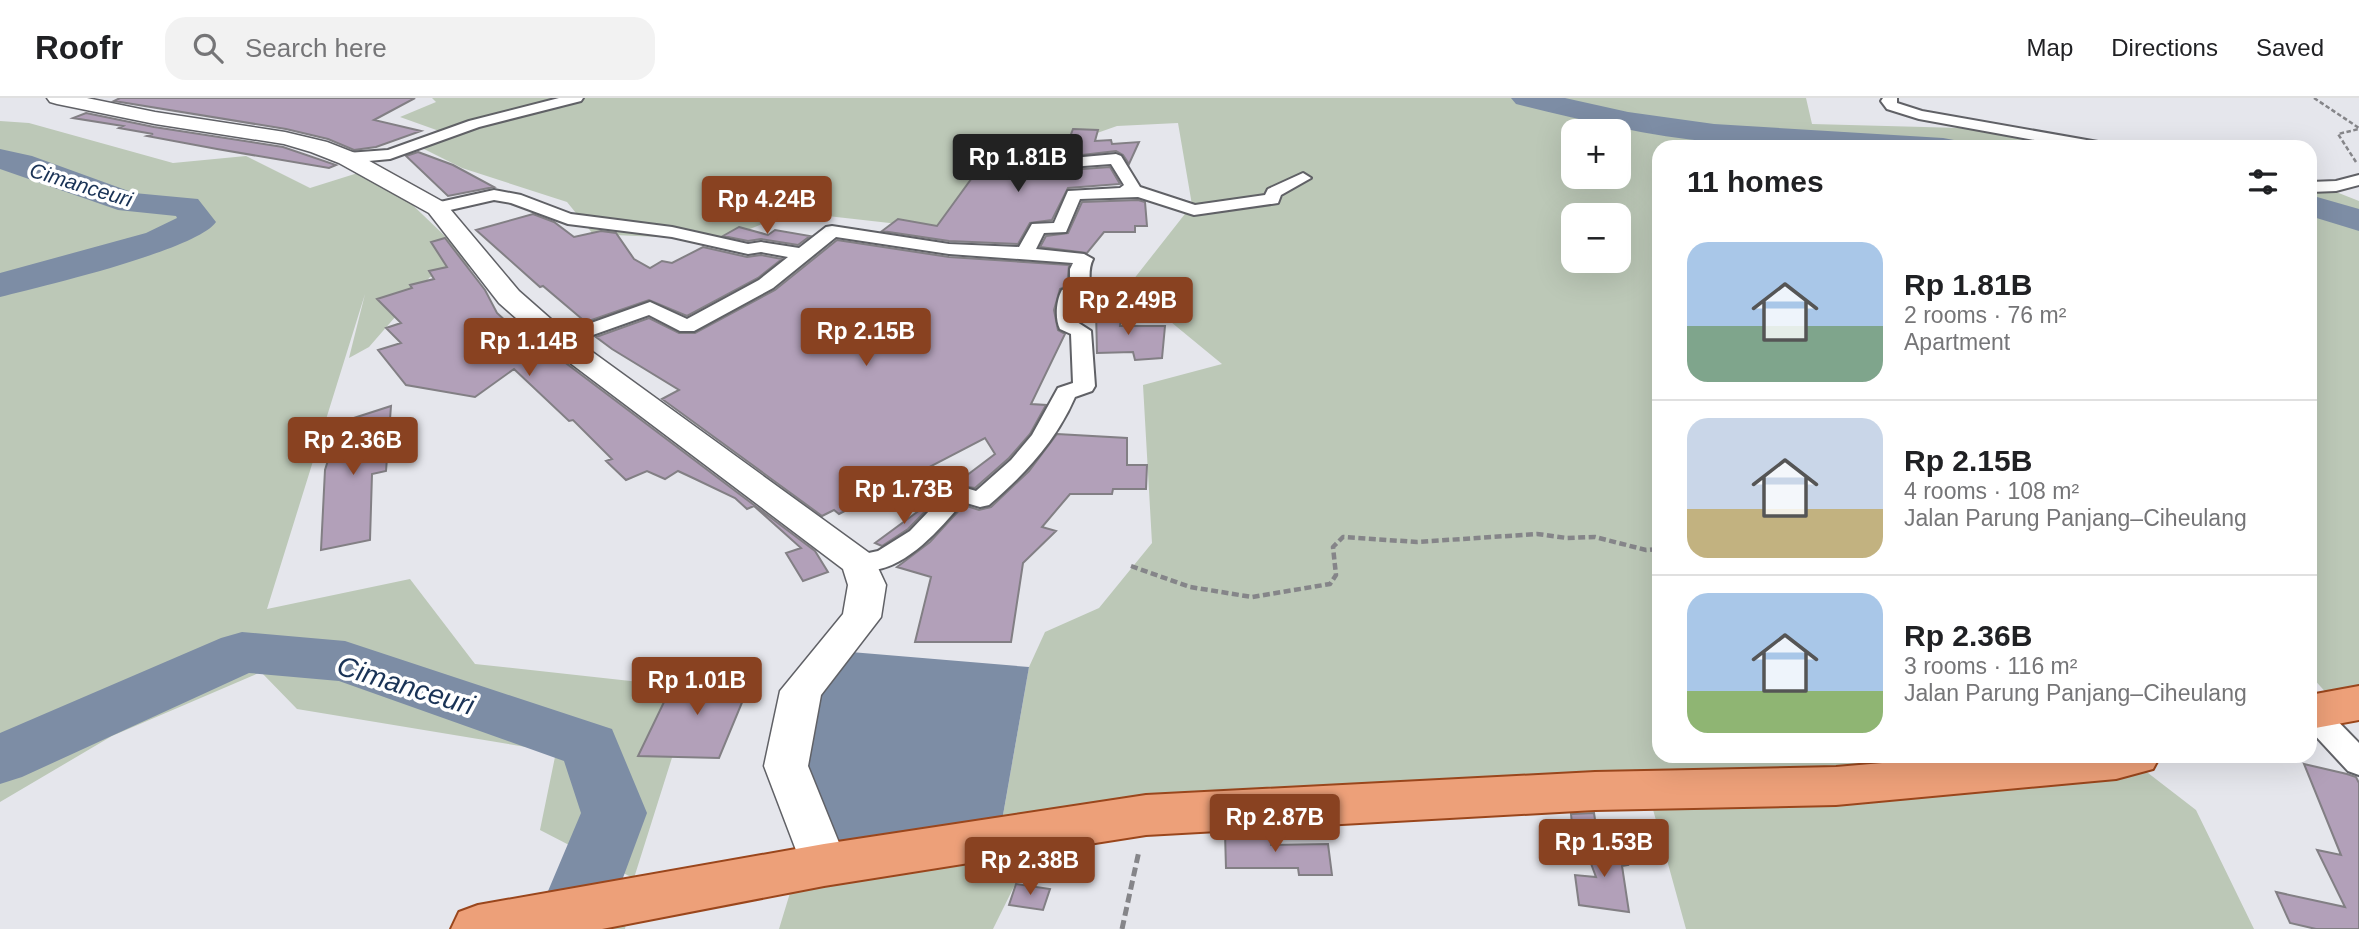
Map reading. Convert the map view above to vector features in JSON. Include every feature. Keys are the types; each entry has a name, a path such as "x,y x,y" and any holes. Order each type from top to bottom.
{"main road":[{"path":"2317,711 2359,703"},
{"path":"490,927 824,865 1146,815 1595,791 1836,786 2094,763"}],"street":[{"path":"57,98 155,118 285,138 347,158 437,208 509,297 559,341 859,563 867,585 862,617 801,691 786,766 824,865"},
{"path":"347,158 390,154 452,131 576,98"},
{"path":"1890,98 1888,101 1892,106 1919,115 2059,140"},
{"path":"1056,163 1116,159 1133,186 1124,193"},
{"path":"1025,253 1038,228 1060,228 1074,194 1139,192 1194,210 1272,199 1274,192 1303,178"},
{"path":"2317,187 2336,186 2359,180"},
{"path":"437,208 494,195 515,199 568,219 672,232 748,249 761,247 803,254"},
{"path":"559,341 650,308 687,327 766,284 832,231 949,249 1084,259 1079,269 1080,292 1069,294 1066,314 1069,316 1067,325 1081,331 1084,386 1066,393 1056,419 1022,465 980,500 960,493 919,536 886,558 859,563"},
{"path":"2317,719 2359,763"}],"path":[{"path":"2314,98 2359,128"},
{"path":"2359,128 2338,134 2359,163"},
{"path":"1131,566 1191,587 1252,597 1330,584 1336,575 1333,547 1343,537 1417,542 1537,534 1567,538 1595,537 1652,550"},
{"path":"1122,929 1146,815"}],"green space":[{"path":"432,98 1806,98 1812,124 1961,128 2042,140 1652,140 1652,763 2135,763 2196,810 2254,929 1686,929 1649,795 1043,828 993,929 779,929 797,870 1000,832 1029,667 1045,632 1099,608 1152,543 1143,385 1222,364 1160,313 1111,308 1192,205 1178,123 1117,126 995,169 934,228 792,212 723,240 593,234 567,202 462,168 412,143 442,132 400,117 436,102"},
{"path":"0,121 29,123 173,163 246,156 310,188 361,172 396,189 475,265 430,277 369,347 349,358 365,294 267,609 410,579 475,664 694,688 634,878 625,929 453,929 633,878 540,830 556,752 297,709 261,672 112,736 0,802"},
{"path":"2317,187 2359,201 2359,707 2341,709 2317,683"}],"water":[{"path":"827,650 1029,667 1000,832 843,855 783,783"}],"building":[{"path":"120,98 415,98 374,120 421,131 376,147 354,150 328,139 286,129 114,101"},
{"path":"86,113 154,127 283,147 336,165 329,168 217,149 119,128 123,126 73,118"},
{"path":"1073,129 1098,130 1095,141 1111,140 1112,144 1139,142 1129,164 1123,155 1116,151 1048,159 1045,164 1056,171 1110,167 1120,184 1068,188 1052,220 1030,223 1018,244 949,241 882,231 898,219 937,226 985,160 1036,163 1056,136 1070,137"},
{"path":"418,152 453,165 494,187 448,196 406,156"},
{"path":"1082,202 1145,202 1147,226 1135,226 1135,232 1104,232 1087,253 1040,247 1046,236 1068,233"},
{"path":"533,214 554,222 574,237 601,231 616,233 634,259 650,268 662,261 672,263 703,247 747,257 761,255 782,259 758,278 687,316 649,300 583,323 580,320 582,319 543,286 540,287 476,230"},
{"path":"739,227 768,235 775,230 810,236 798,245 723,236"},
{"path":"445,238 485,290 497,313 543,355 563,361 815,551 828,572 803,581 786,553 801,548 754,506 747,509 735,498 678,471 665,479 647,471 626,480 606,461 612,459 573,420 569,421 514,369 475,397 406,385 378,350 401,343 386,328 401,323 377,299 412,288 410,285 434,279 429,271 447,267 431,242"},
{"path":"837,240 949,257 1069,265 1067,286 1060,289 1054,310 1058,330 1065,334 1031,404 1046,405 1030,434 1009,458 975,488 954,485 995,454 985,438 839,514 834,510 822,516 662,399 679,390 596,337 649,318 679,333 695,333 775,290"},
{"path":"1096,311 1122,312 1120,326 1165,326 1162,358 1135,360 1133,352 1097,353"},
{"path":"391,406 386,471 372,474 370,540 321,550 325,470 330,454 332,425"},
{"path":"1057,434 1127,438 1127,465 1147,465 1146,489 1113,489 1112,494 1070,494 1042,527 1056,531 1023,563 1011,642 915,642 931,577 897,567 930,542 964,505 979,510 991,507 1029,471"},
{"path":"943,493 908,529 882,546 875,543"},
{"path":"677,675 753,676 719,758 638,756"},
{"path":"2304,764 2356,777 2359,783 2359,929 2316,929 2290,923 2276,892 2345,907 2317,850 2341,855"},
{"path":"1594,813 1596,826 1572,824 1571,814"},
{"path":"1270,831 1271,845 1328,844 1332,875 1299,875 1298,868 1226,868 1225,833"},
{"path":"1619,844 1628,865 1622,866 1629,912 1579,905 1575,875 1596,877 1584,845"},
{"path":"1016,884 1050,889 1043,910 1009,905"}],"waterway":[{"name":"Cimanceuri","path":"1526,98 1628,121 1714,133 1828,140"},
{"name":"Cimanceuri","path":"0,159 21,163 130,203 186,206 198,222 159,241 0,285"},
{"name":"Cimanceuri","path":"2317,207 2359,220"},
{"name":"Cimanceuri","path":"0,760 242,652 345,661 590,746 614,813 568,929"}]}
